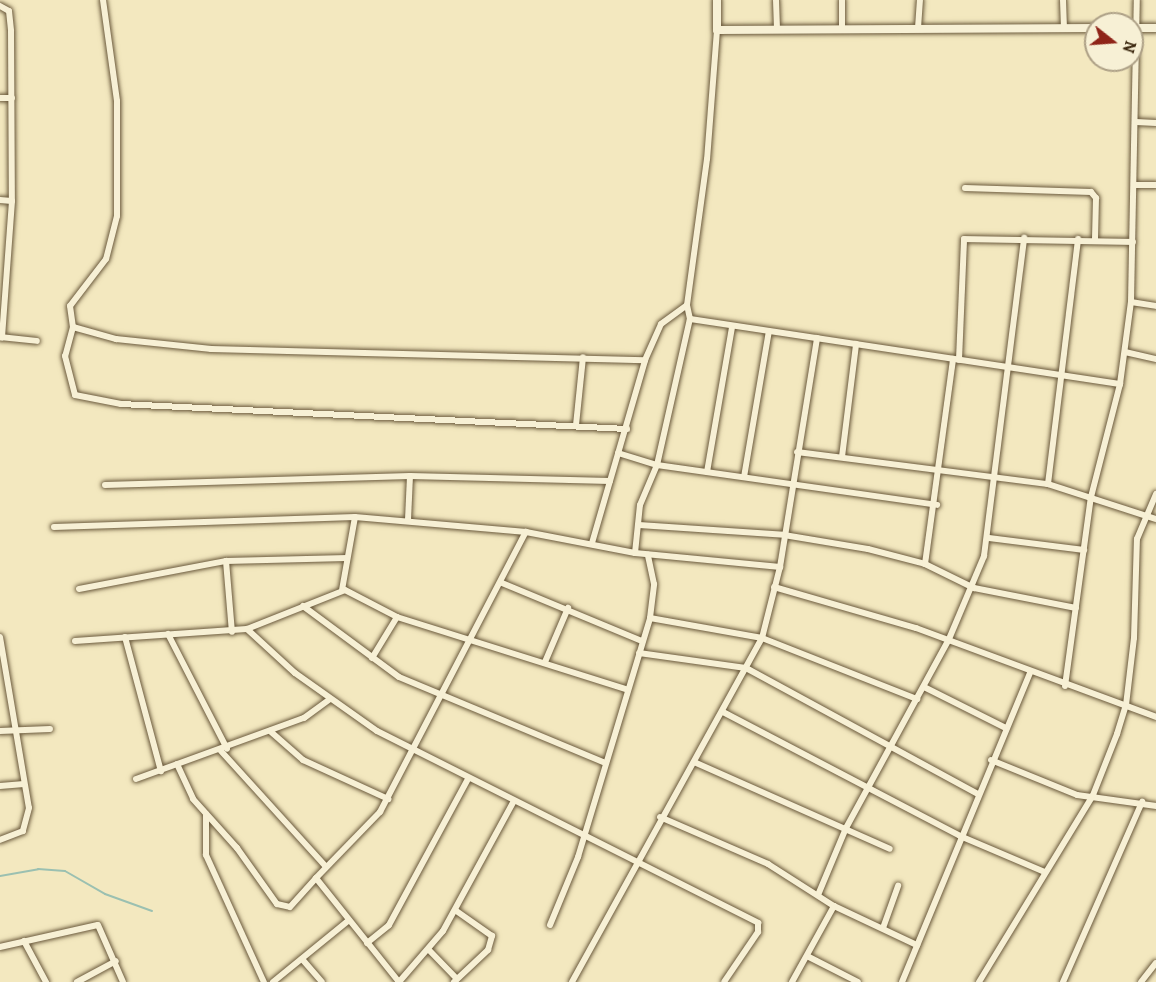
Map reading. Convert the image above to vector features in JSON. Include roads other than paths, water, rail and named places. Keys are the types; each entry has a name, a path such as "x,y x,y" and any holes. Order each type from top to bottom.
{"street":[{"path":"103,0 117,101 117,216 106,259 74,296 73,327 65,356 67,375 75,395 90,401 627,429"},
{"path":"635,554 640,505 657,465 690,319 687,304 707,159 717,30 717,0"},
{"path":"776,0 777,29"},
{"path":"842,0 842,29"},
{"path":"918,28 920,0"},
{"path":"1062,0 1064,28"},
{"path":"0,6 11,21 12,98 12,201 1,337 37,341"},
{"path":"717,30 1084,28"},
{"path":"1065,686 1091,497 1120,384 1131,302 1135,72"},
{"path":"0,98 12,98"},
{"path":"1136,122 1156,123"},
{"path":"1134,185 1156,185"},
{"path":"965,188 1092,192 1096,198 1095,239"},
{"path":"0,200 12,201"},
{"path":"925,564 937,505 956,360 962,241 1024,238 1133,242"},
{"path":"818,895 846,828 924,687 974,588 989,538 1024,238"},
{"path":"1048,484 1078,239"},
{"path":"1131,302 1156,306"},
{"path":"592,543 627,429 645,360 661,324 687,304"},
{"path":"690,319 1120,384"},
{"path":"73,327 116,339 211,349 645,360"},
{"path":"707,472 732,327"},
{"path":"744,477 769,331"},
{"path":"572,982 660,817 723,712 762,639 780,567 817,338"},
{"path":"842,457 856,344"},
{"path":"1125,352 1156,359"},
{"path":"576,425 583,357"},
{"path":"797,452 1048,484 1153,518"},
{"path":"618,453 657,465 937,505"},
{"path":"105,485 410,476 610,481"},
{"path":"408,520 410,476"},
{"path":"979,982 1093,795 1126,705 1137,539 1153,518 1156,494"},
{"path":"342,590 355,517"},
{"path":"54,527 355,517 526,532 592,543 635,554 780,567"},
{"path":"639,525 784,535 925,564 974,588 1076,608"},
{"path":"177,764 187,790 283,908 316,878 388,799 474,640 526,532"},
{"path":"989,538 1084,550"},
{"path":"550,925 584,837 603,762 650,618 654,584 648,555"},
{"path":"79,589 226,561 347,558"},
{"path":"226,561 232,632"},
{"path":"502,583 568,608 642,641"},
{"path":"774,587 949,639 1030,673 1156,717"},
{"path":"75,641 232,632 247,629 342,590 397,617 626,688"},
{"path":"303,606 372,658 407,681 603,762"},
{"path":"545,662 568,608"},
{"path":"372,658 397,617"},
{"path":"650,618 762,639 917,699"},
{"path":"247,629 330,699 412,751 758,923 758,932 724,982"},
{"path":"168,634 224,750 326,867"},
{"path":"0,637 1,658 19,729 27,825 17,836 0,840"},
{"path":"125,637 161,771"},
{"path":"639,653 746,668 976,793"},
{"path":"902,982 976,793 1030,673"},
{"path":"924,687 1006,728"},
{"path":"136,779 224,750 308,716 330,699"},
{"path":"723,712 960,836 1045,872"},
{"path":"0,731 50,729"},
{"path":"270,731 303,760 388,799"},
{"path":"991,760 1077,795 1093,795 1156,806"},
{"path":"694,762 890,849"},
{"path":"366,943 389,925 468,779"},
{"path":"0,786 24,784"},
{"path":"316,878 399,982 429,950 455,910 514,801"},
{"path":"1063,982 1142,802"},
{"path":"206,814 206,855 264,982"},
{"path":"660,817 774,867 834,906 917,945"},
{"path":"883,928 898,886"},
{"path":"792,982 834,906"},
{"path":"429,950 456,981 488,950 492,936 455,910"},
{"path":"273,982 349,920"},
{"path":"0,947 98,925 116,961 123,982"},
{"path":"24,941 46,982"},
{"path":"807,956 858,982"},
{"path":"302,959 322,982"},
{"path":"77,982 116,961"},
{"path":"1141,982 1156,963"}],"waterway":[{"path":"0,876 38,869 65,871 105,894 152,911"}]}
